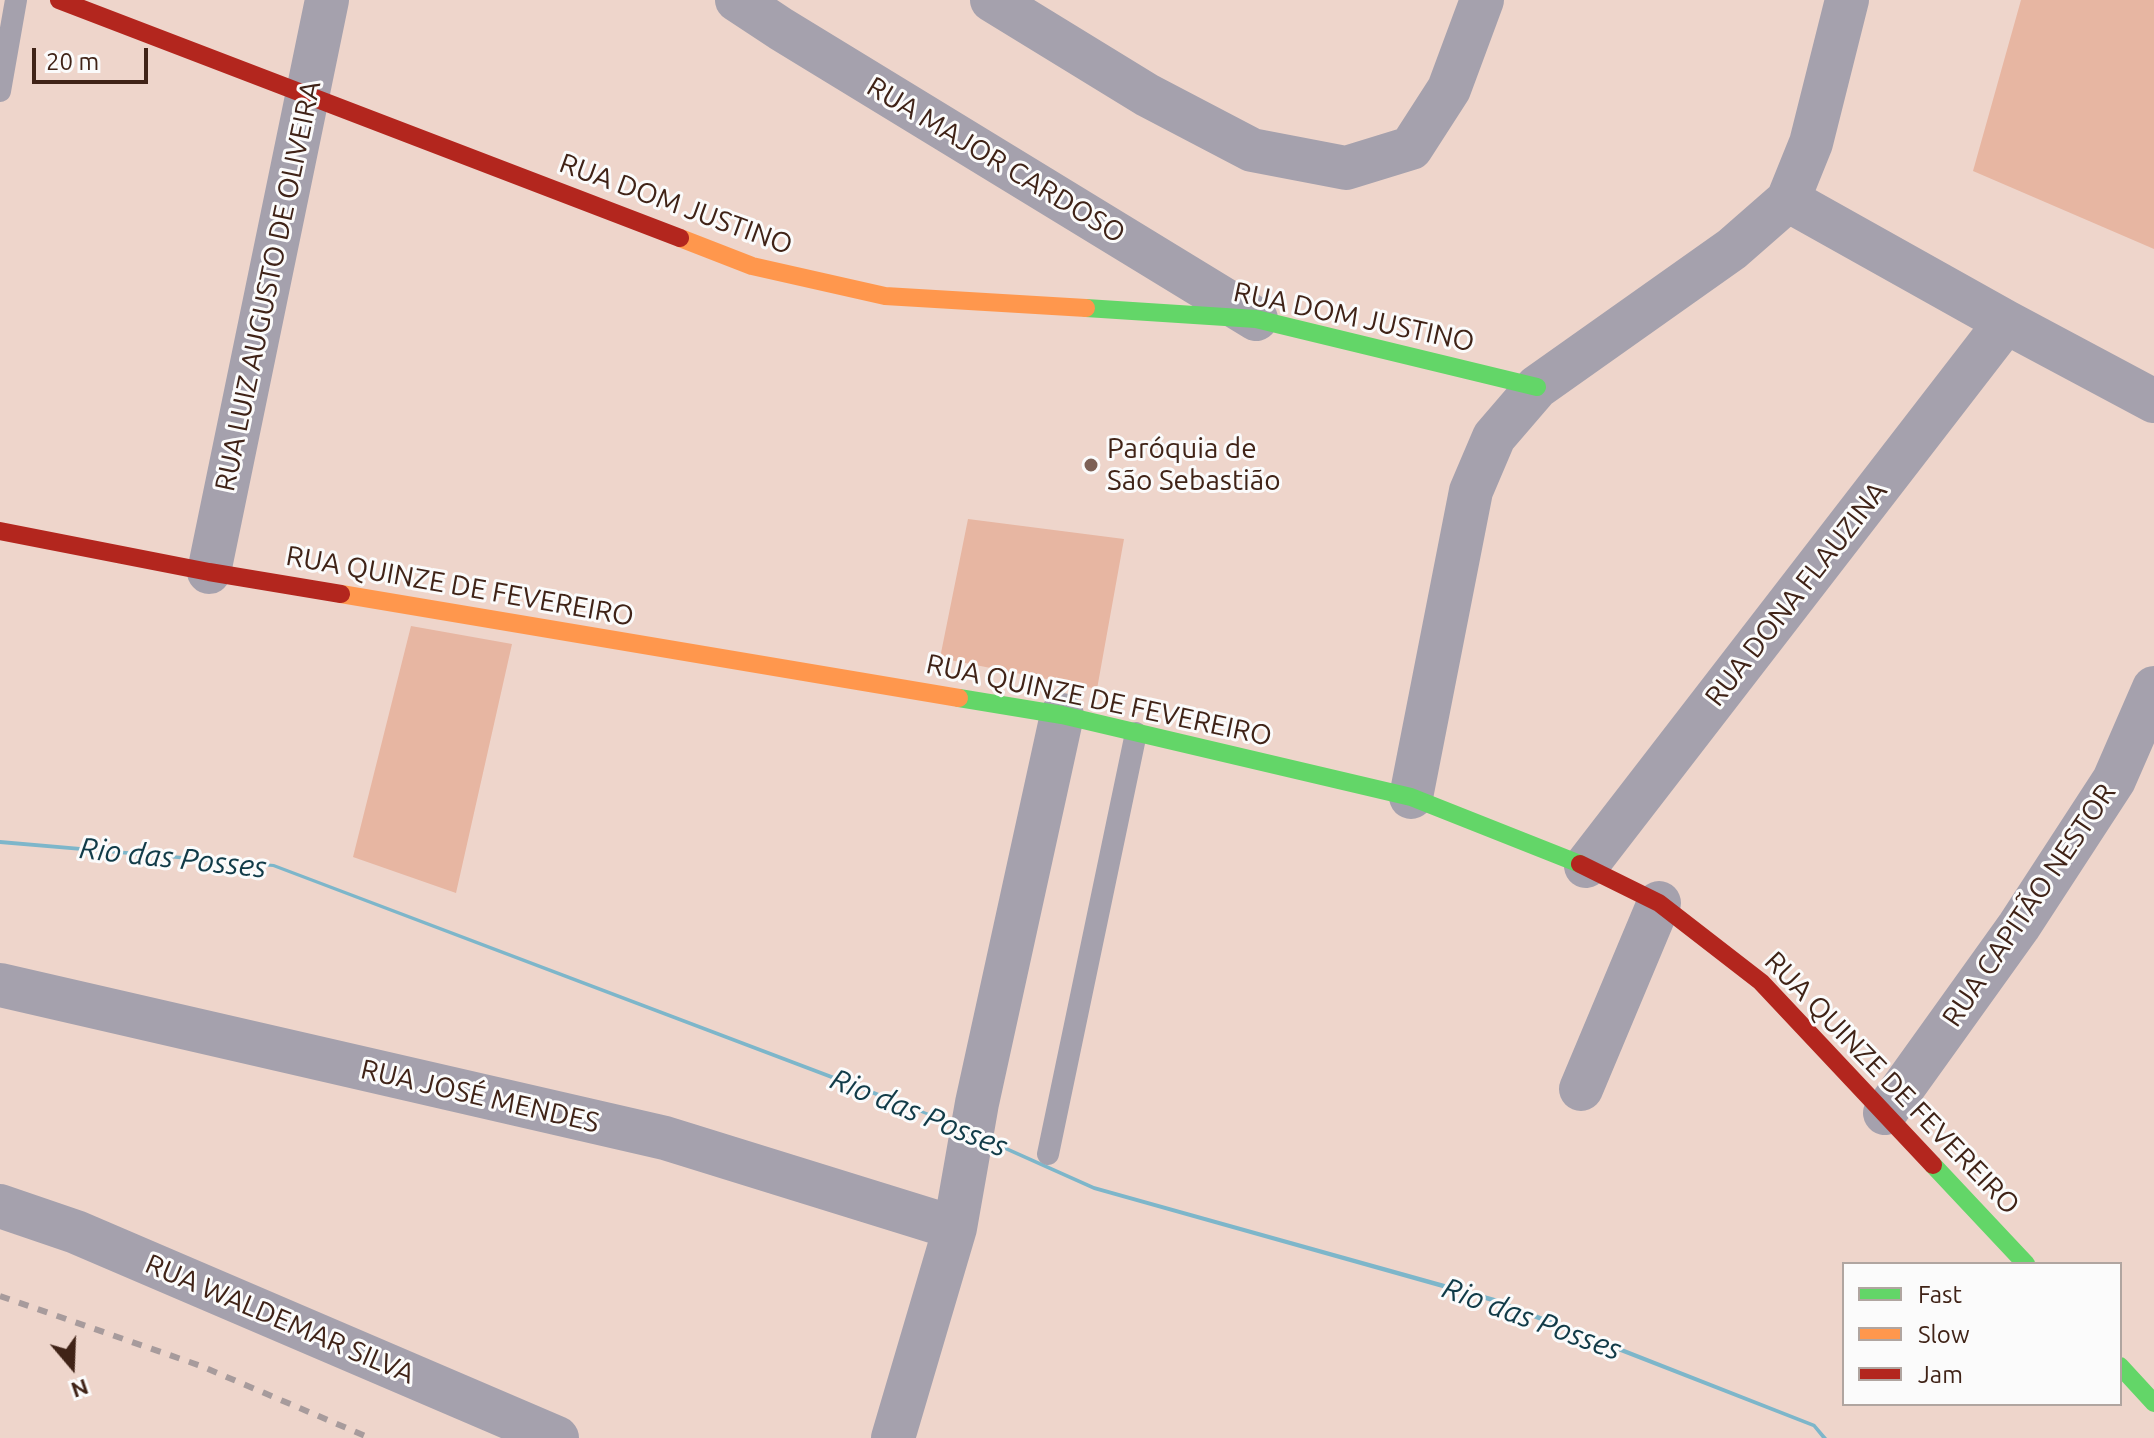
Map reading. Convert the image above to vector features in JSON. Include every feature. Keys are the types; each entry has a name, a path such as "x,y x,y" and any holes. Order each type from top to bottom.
{"main road":[{"name":"RUA DOM JUSTINO","path":"59,0 752,266 885,296 1256,319 1537,387"},
{"name":"RUA QUINZE DE FEVEREIRO","path":"0,531 209,572 1062,715 1411,797 1586,866 1659,903 1761,982 2024,1262"},
{"path":"2122,1368 2154,1403"}],"street":[{"name":"RUA LUIZ AUGUSTO DE OLIVEIRA","path":"209,572 327,0"},
{"name":"RUA MAJOR CARDOSO","path":"737,0 790,15 1256,319"},
{"path":"992,0 1147,95 1252,150 1346,168 1411,148 1449,89 1482,0"},
{"path":"1411,797 1471,491 1494,437 1537,387 1732,249 1788,200 1811,143 1847,0"},
{"path":"1788,200 2154,401"},
{"name":"RUA DONA FLAUZINA","path":"1586,866 2006,322"},
{"name":"RUA CAPITÃO NESTOR","path":"1885,1113 2019,926 2114,780 2154,688"},
{"path":"893,1438 955,1228 977,1103 1062,715"},
{"path":"1581,1089 1659,903"},
{"name":"RUA JOSÉ MENDES","path":"0,985 665,1138 955,1228"},
{"name":"RUA WALDEMAR SILVA","path":"0,1206 76,1232 557,1438"}],"lane":[{"path":"0,91 16,0"},
{"path":"1048,1154 1136,733"}],"shaded area":[{"path":"2021,0 2154,0 2154,249 1973,171"},
{"path":"968,519 1124,539 1097,689 940,658"},
{"path":"411,626 512,644 456,893 353,857"}],"water":[{"name":"Rio das Posses","path":"0,840 274,864 874,1091 1094,1186 1495,1298 1815,1424 1827,1438 1822,1438 1813,1427 1492,1302 1094,1190 929,1116 273,867 0,844"}],"railway":[{"path":"0,1296 201,1366 370,1438"}],"traffic: fast":[{"path":"1086,308 1256,319 1537,387"},
{"path":"959,698 1062,715 1411,797 1580,864"},
{"path":"1933,1165 2024,1262"},
{"path":"2122,1368 2154,1403"}],"traffic: slow":[{"path":"680,238 752,266 885,296 1086,308"},
{"path":"341,594 959,698"}],"traffic: jam":[{"path":"59,0 680,238"},
{"path":"0,531 341,594"},
{"path":"1580,864 1659,903 1761,982 1933,1165"}],"place":[{"name":"Paróquia de São Sebastião","path":"1091,465"}]}
